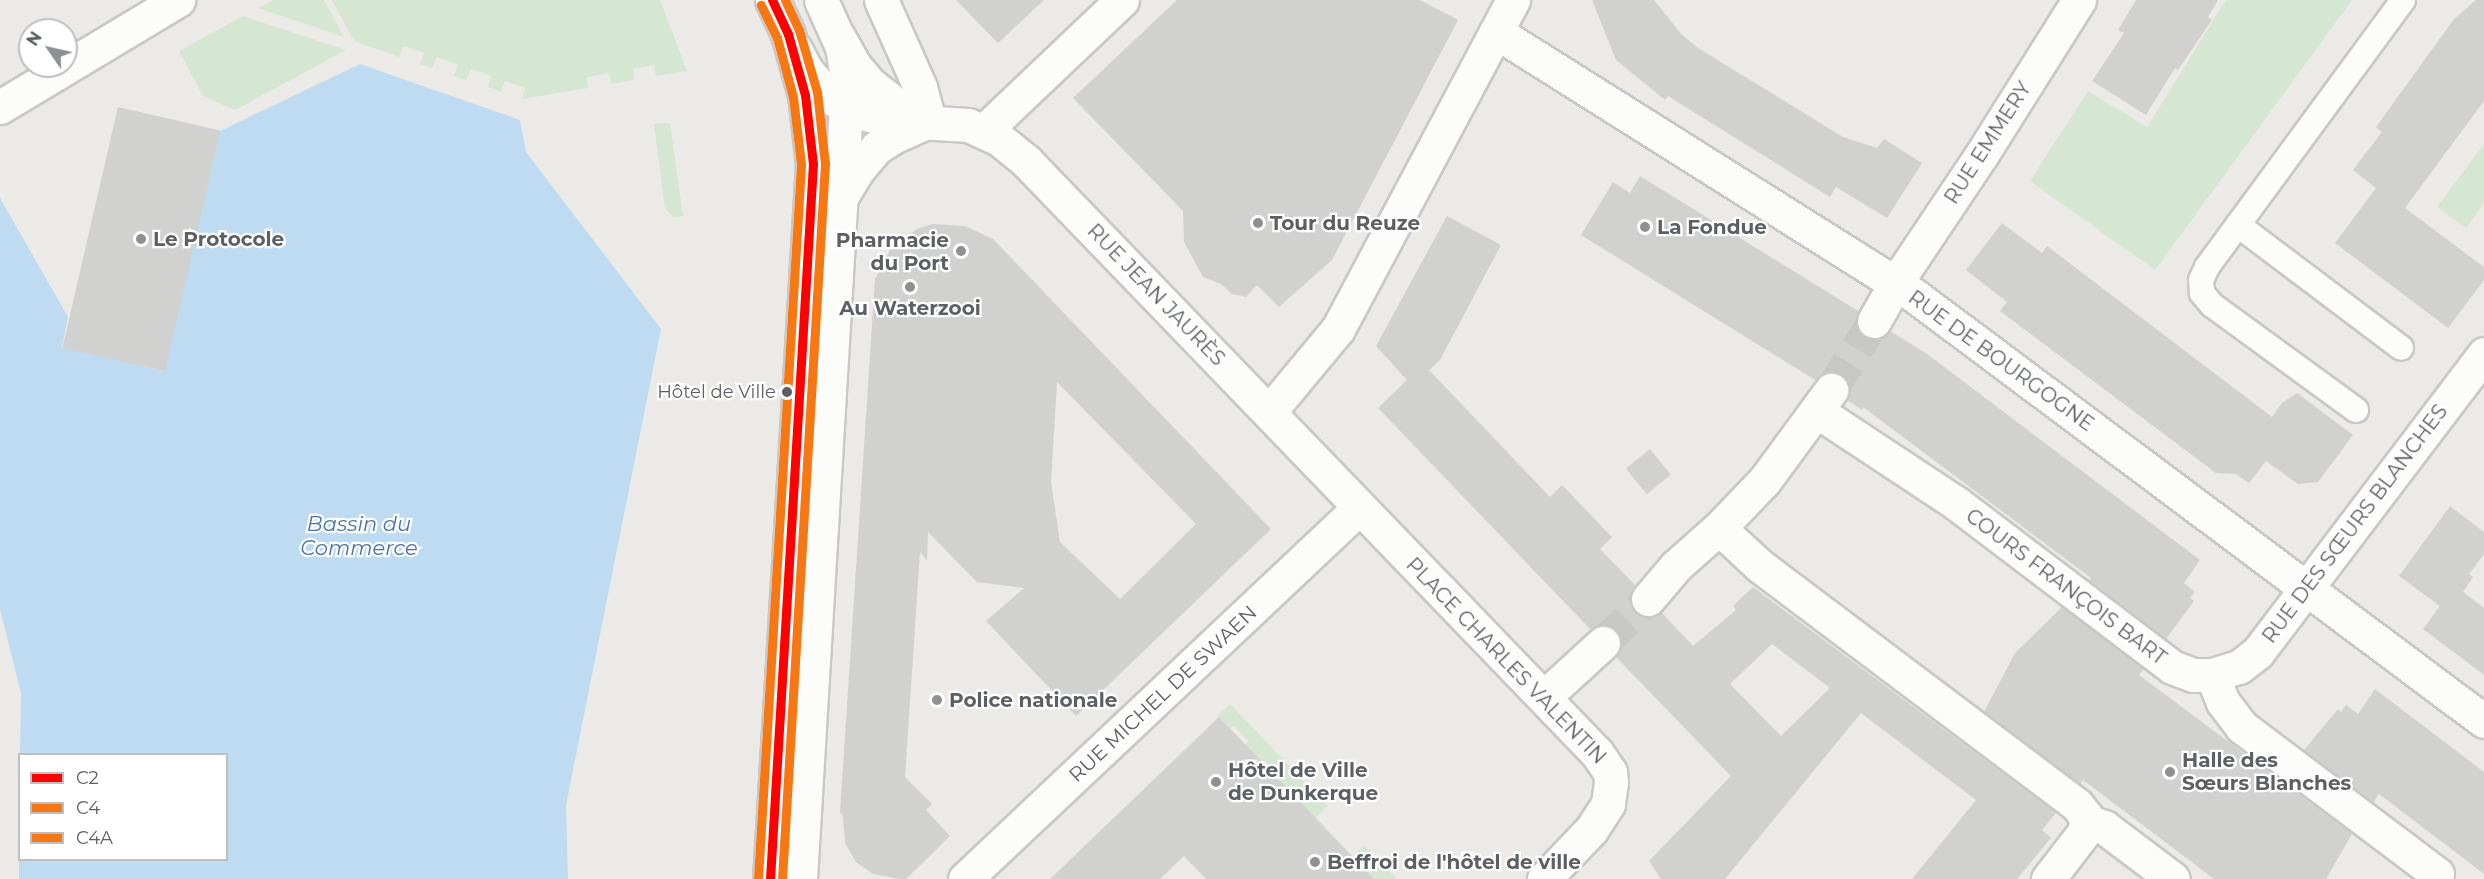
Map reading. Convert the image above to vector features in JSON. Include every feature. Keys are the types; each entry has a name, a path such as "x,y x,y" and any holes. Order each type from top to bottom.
{"street":[{"path":"0,107 178,0"},
{"path":"770,879 812,174 805,95 788,34 772,0"},
{"path":"821,0 838,38 854,65 870,84 900,107 929,122"},
{"path":"881,0 920,87 929,122"},
{"path":"984,131 1122,0"},
{"name":"RUE EMMERY","path":"1895,284 1982,154 2079,0"},
{"path":"1269,412 1338,329 1496,32 1510,1"},
{"name":"RUE DE BOURGOGNE","path":"1496,32 1895,284 2308,588 2484,721"},
{"name":"RUE JEAN JAURÈS","path":"788,34 801,63 813,79 846,106 877,119 968,125 1008,145 1049,183 1359,508"},
{"path":"800,879 846,106 846,72 838,38"},
{"path":"840,199 856,172 876,148 893,136 929,122"},
{"path":"1874,321 1895,284"},
{"name":"RUE DES SŒURS BLANCHES","path":"2212,675 2229,671 2248,662 2308,588 2484,354"},
{"name":"COURS FRANÇOIS BART","path":"1648,599 1676,566 1719,528 1765,480 1824,400 2172,668 2193,675 2212,675"},
{"name":"PLACE CHARLES VALENTIN","path":"1359,508 1605,762 1611,782 1608,804 1591,830 1544,879"},
{"name":"RUE MICHEL DE SWAEN","path":"965,879 1359,508"},
{"path":"1719,528 1760,566 2077,805 2086,821 2104,827 2173,879"},
{"path":"1544,698 1603,643"},
{"path":"2212,675 2223,702 2242,727 2437,874 2433,879"},
{"path":"2048,879 2082,836 2086,821"}],"lane":[{"path":"2356,410 2212,305 2202,293 2203,273 2403,0"},
{"path":"2238,225 2401,348"}],"green space":[{"path":"273,0 324,0 344,37 258,8"},
{"path":"332,0 660,0 687,71 656,76 654,65 633,69 634,80 611,84 609,73 587,77 588,88 522,99 525,88 505,81 501,92 488,87 491,76 471,69 466,80 454,76 458,65 437,57 432,68 420,64 424,53 403,46 399,57 354,41"},
{"path":"2226,0 2352,0 2155,270 2030,181 2088,91 2147,127"},
{"path":"243,16 346,50 235,110 203,96 179,51"},
{"path":"670,123 683,216 674,217 665,209 654,124"},
{"path":"2484,144 2484,203 2466,228 2437,207"},
{"path":"1230,704 1328,806 1315,818 1245,745 1249,741 1234,726 1230,729 1218,716"},
{"path":"1364,845 1397,879 1374,879 1353,857"}],"water":[{"name":"Bassin du Commerce","path":"360,64 520,120 526,152 661,329 566,805 568,879 19,879 19,861 228,861 228,753 20,753 21,693 0,609 0,198 68,317 62,347 163,371 220,131"}],"building":[{"path":"956,0 1044,0 998,43"},
{"path":"1177,0 1420,0 1458,20 1332,260 1279,307 1257,285 1246,297 1232,294 1221,284 1203,277 1184,242 1183,211 1073,98"},
{"path":"1592,0 1654,0 1681,34 1698,48 1843,137 1877,148 1884,139 1922,163 1887,218 1836,187 1830,197 1668,96 1665,100 1616,60"},
{"path":"2136,0 2218,0 2208,17 2212,20 2178,70 2175,68 2146,115 2092,81 2124,33 2118,30"},
{"path":"2476,0 2484,0 2484,101 2405,208 2484,267 2484,280 2448,328 2335,243 2376,188 2353,170 2382,132 2376,127 2454,19"},
{"name":"Le Protocole","path":"118,107 220,131 165,371 62,348"},
{"path":"1640,176 1858,311 1855,322 1864,337 1875,340 1884,337 1890,331 1927,354 2200,560 2184,583 2195,592 2190,598 2194,601 2166,639 2089,580 2091,578 1863,407 1862,410 1847,400 1850,391 1842,375 1832,371 1824,373 1815,380 1581,235 1613,182 1630,193"},
{"path":"1447,216 1501,245 1440,360 1429,370 1550,497 1562,485 1612,537 1600,549 1635,585 1630,596 1630,605 1635,613 1645,617 1661,612 1693,646 1736,610 1733,606 1753,587 2056,813 2042,830 2051,838 2017,879 1912,879 1976,800 1861,713 1725,879 1661,879 1649,861 1731,776 1616,657 1621,649 1621,640 1616,630 1609,625 1600,625 1590,629 1378,408 1407,380 1376,346","holes":["1772,644 1830,688 1781,736 1730,684"]},
{"path":"2002,223 2042,253 2047,246 2272,417 2282,403 2297,393 2353,435 2318,482 2298,484 2266,461 2249,483 2236,474 2216,473 2000,311 2007,302 1966,270"},
{"path":"932,224 965,226 993,239 1271,529 1076,716 986,621 1024,588 977,582 928,532 927,560 920,552 905,777 932,804 926,810 950,836 906,879 900,879 873,874 856,862 845,843 843,816 840,812 875,279 891,248 917,229","holes":["1057,382 1196,524 1120,599 1060,542 1051,482"]},
{"path":"1650,449 1671,475 1647,494 1626,469"},
{"path":"2450,506 2484,532 2484,554 2469,574 2473,577 2463,592 2484,608 2484,675 2423,629 2440,606 2399,576"},
{"name":"Halle des Sœurs Blanches","path":"2062,607 2144,669 2139,675 2352,834 2326,879 2214,879 2083,780 2080,784 1984,712 2015,653"},
{"path":"2375,689 2484,772 2484,874 2379,794 2373,803 2304,750 2338,709 2341,712 2346,705 2358,714"},
{"name":"Hôtel de Ville de Dunkerque","path":"1219,717 1374,879 1206,879 1184,856 1160,879 1050,879"}],"tunnel":[{"path":"1831,390 1874,321"},
{"path":"1603,643 1648,599"}],"transit line":[{"name":"C2","path":"770,879 813,164 805,95 788,34 772,0"},
{"name":"C4","path":"782,879 825,164 817,92 799,30 785,0"},
{"name":"C4A","path":"758,878 801,164 793,97 777,38 761,5"}],"place":[{"name":"Tour du Reuze","path":"1258,223"},
{"name":"La Fondue","path":"1645,227"},
{"name":"Le Protocole","path":"141,239"},
{"name":"Pharmacie du Port","path":"961,251"},
{"name":"Au Waterzooi","path":"910,287"},
{"name":"Hôtel de Ville","path":"787,392"},
{"name":"Police nationale","path":"937,700"},
{"name":"Halle des Sœurs Blanches","path":"2170,772"},
{"name":"Hôtel de Ville de Dunkerque","path":"1216,782"},
{"name":"Beffroi de l'hôtel de ville","path":"1315,862"}]}
